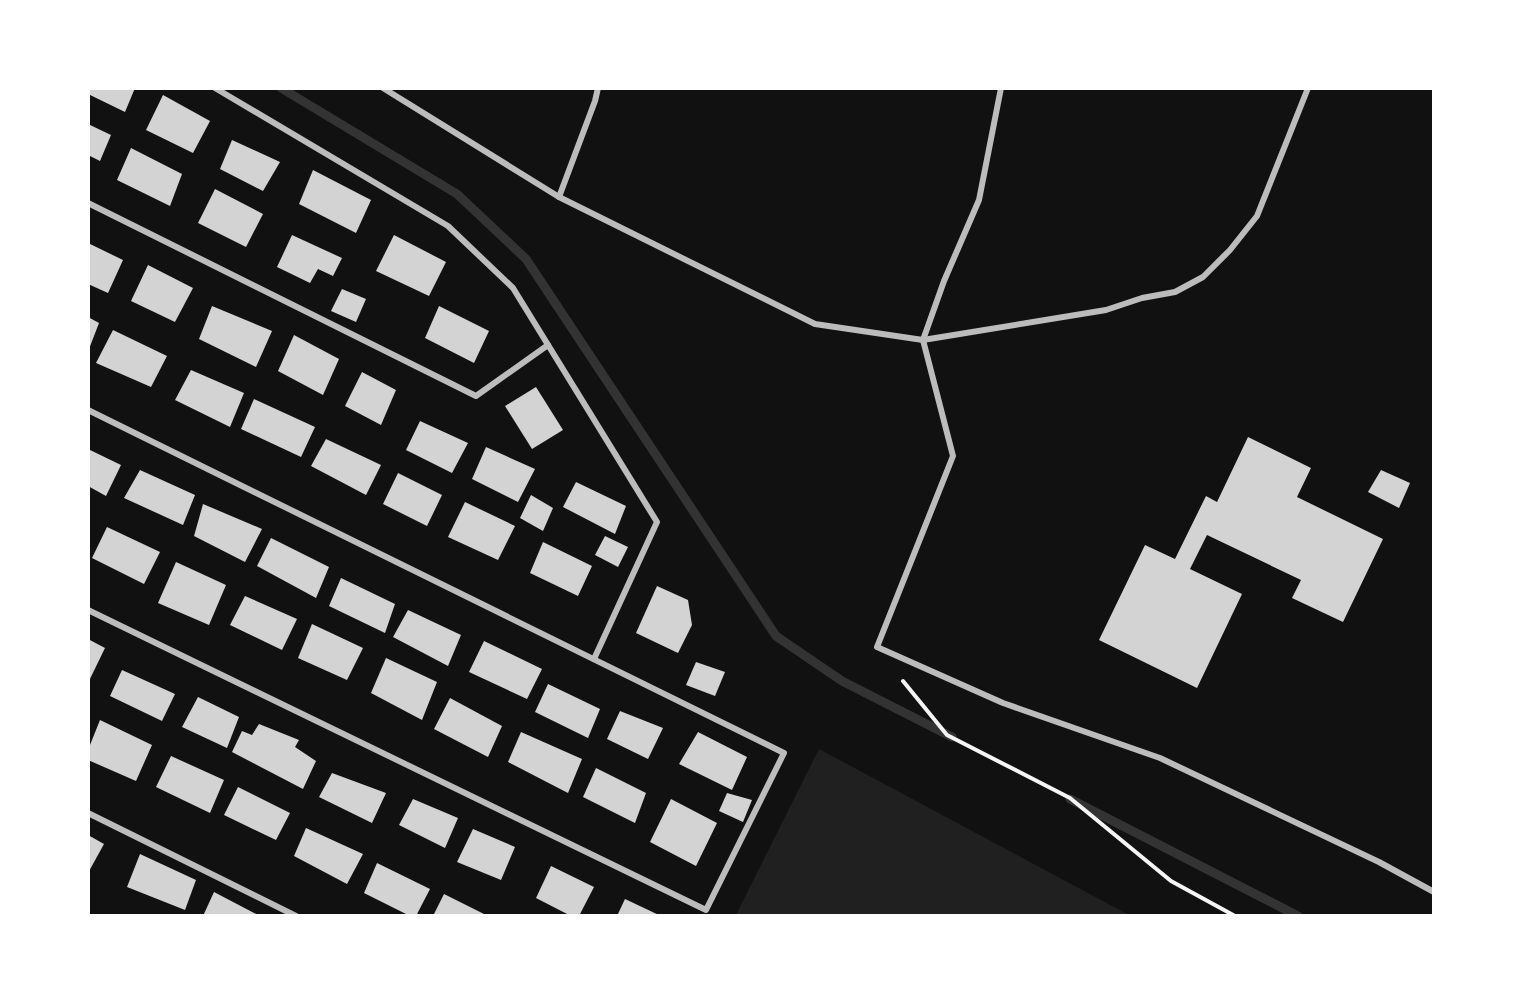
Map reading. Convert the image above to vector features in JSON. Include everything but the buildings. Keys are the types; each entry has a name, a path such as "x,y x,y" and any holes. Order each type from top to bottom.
{"street":[{"path":"215,88 448,226 513,288 657,522 594,659"},
{"path":"383,88 560,197 815,324 923,340 1106,310 1142,298 1175,292 1203,278 1230,250 1257,216 1308,88"},
{"path":"560,197 598,88"},
{"path":"1001,88 979,200 944,281 923,340 952,456 877,647 1003,703 1160,758 1379,862 1434,892"},
{"path":"88,203 476,396 548,345"},
{"path":"88,410 784,753 705,913 88,610"},
{"path":"88,813 296,915"}],"path":[{"path":"877,647 947,735 1070,798 1171,881 1235,915"}],"shaded area":[{"path":"819,749 1129,915 736,915"}],"waterway":[{"path":"281,88 457,194 526,259 776,636 842,681 952,737"},
{"path":"1070,799 1298,916"}]}
